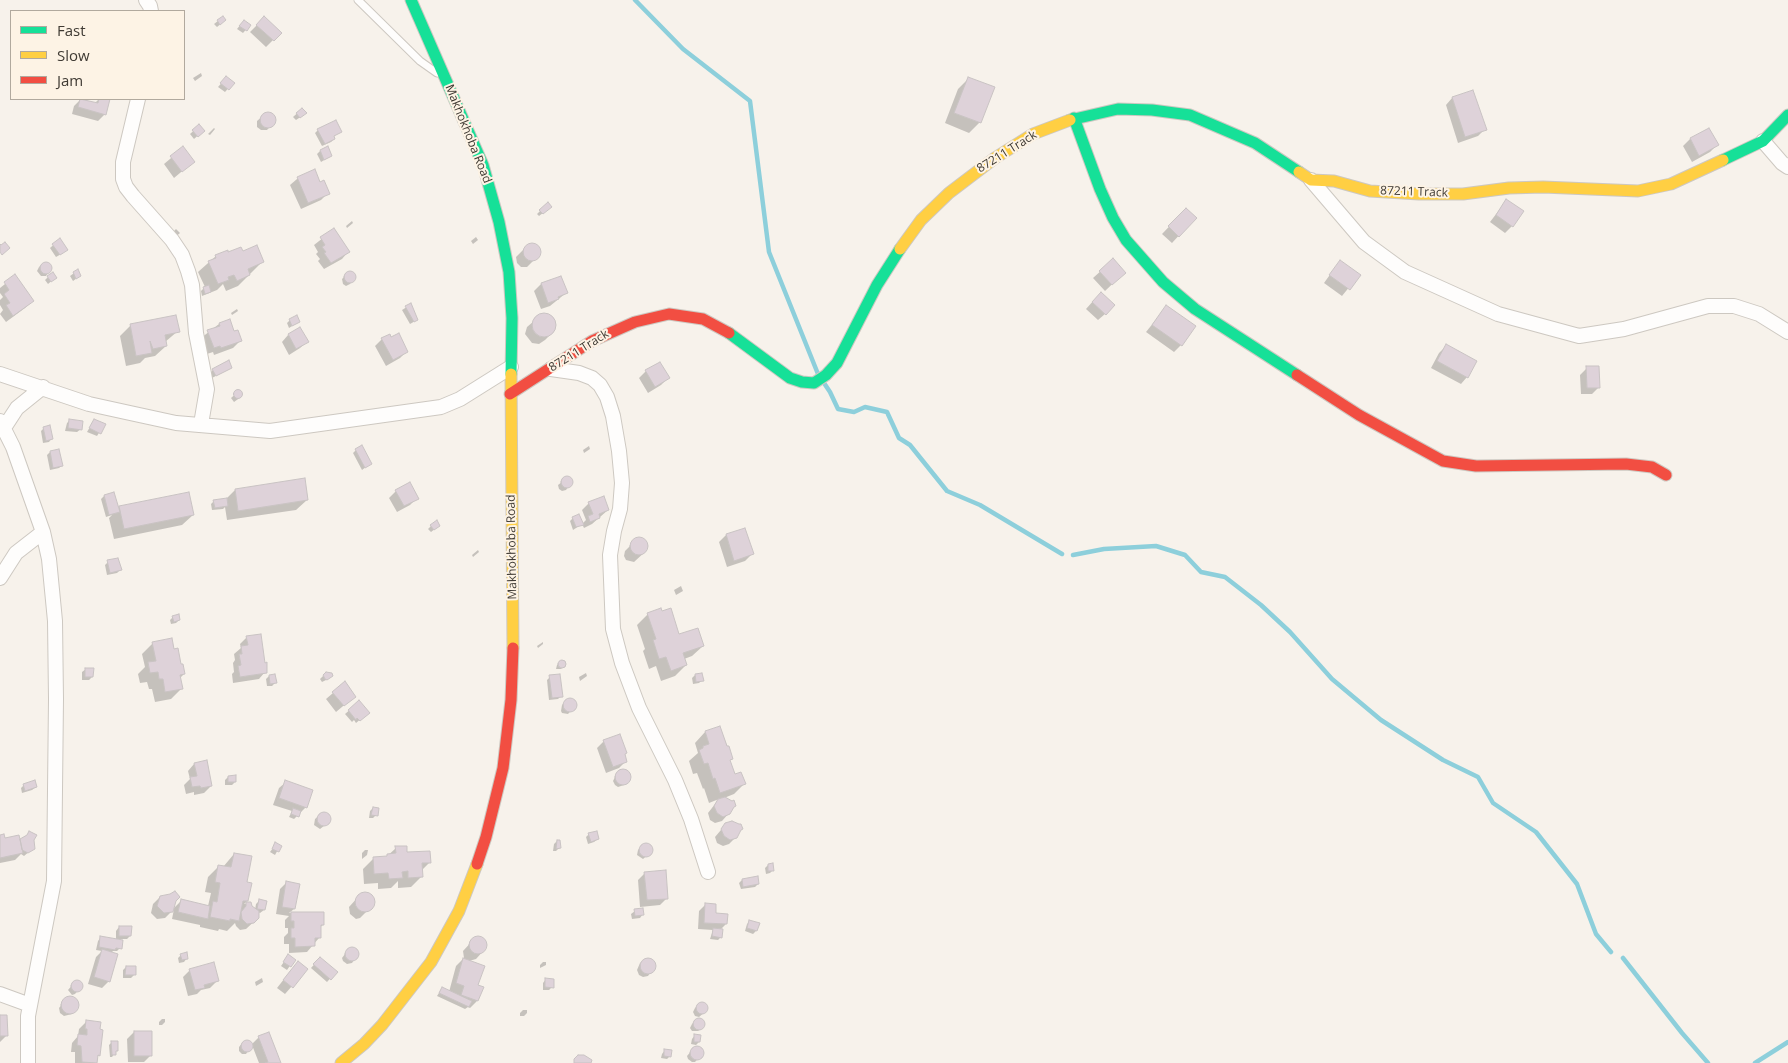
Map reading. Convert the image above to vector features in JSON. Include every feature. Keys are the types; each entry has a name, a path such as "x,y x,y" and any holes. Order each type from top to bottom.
{"street":[{"name":"Makhokhoba Road","path":"341,1063 364,1044 382,1025 431,962 459,911 473,878 486,838 503,768 511,700 510,394 512,318 509,272 499,222 483,164 411,0"},
{"path":"138,100 123,162 123,179 133,196 172,240 182,255 188,271 192,285 196,332 206,389 201,424"},
{"name":"87211 Track","path":"510,394 592,341 634,322 669,314 703,318 734,336 790,378 814,383 826,375 837,363 877,285 921,220 949,193 995,158 1034,134 1074,118 1118,109 1152,110 1190,115 1255,143 1310,180 1334,181 1370,191 1463,194 1509,188 1544,187 1638,191 1671,184 1763,141 1788,115"},
{"path":"1074,118 1100,189 1113,218 1126,240 1163,282 1195,309 1359,415 1443,461 1476,466 1626,464 1652,467 1666,475"},
{"path":"1763,141 1788,168"},
{"path":"1310,180 1364,242 1405,272 1498,314 1579,336 1624,329 1708,306 1734,306 1759,314 1788,332"},
{"path":"0,374 44,387 89,404 176,423 270,431 441,407 460,399 511,367"},
{"path":"551,368 579,372 592,378 600,385 607,397 619,451 622,483 620,509 610,555 613,629 622,663 636,699 675,780 691,819 708,872"},
{"path":"28,1063 27,1030 30,1005 50,909 55,863 55,621 49,559 43,532 6,448 2,424 17,408 44,387"},
{"path":"0,578 16,553 43,532"},
{"path":"0,994 30,1005"}],"lane":[{"path":"358,0 420,61 446,79"}],"building":[{"path":"223,16 226,20 220,25 217,20"},
{"path":"264,16 282,33 274,41 256,25"},
{"path":"244,20 251,25 247,31 239,26"},
{"path":"226,76 235,83 229,90 220,83"},
{"path":"968,77 995,87 981,123 954,113"},
{"path":"1473,90 1487,130 1465,137 1452,97"},
{"path":"80,100 98,103 99,100 110,100 106,115 78,107"},
{"path":"302,108 307,113 300,118 296,113"},
{"path":"265,112 271,112 276,117 274,126 265,128 260,123 260,117"},
{"path":"336,120 342,132 334,136 335,139 325,144 317,129"},
{"path":"199,124 205,131 198,137 192,130"},
{"path":"1709,128 1719,145 1699,156 1690,138"},
{"path":"183,146 195,162 182,172 170,156"},
{"path":"328,146 332,156 324,160 320,150"},
{"path":"315,169 320,182 324,180 330,194 308,203 297,177"},
{"path":"1506,199 1524,211 1513,227 1496,215"},
{"path":"548,202 552,207 543,214 539,210"},
{"path":"1186,208 1197,218 1179,237 1168,226"},
{"path":"334,228 350,252 331,263 324,253 326,252 322,247 325,245 320,237"},
{"path":"60,238 68,250 60,255 52,244"},
{"path":"5,242 10,248 2,255 0,244"},
{"path":"528,243 536,243 541,248 539,259 528,261 523,256 523,248"},
{"path":"257,245 264,262 248,269 250,275 237,281 234,275 228,277 229,280 218,284 208,261 216,258 215,255 228,250 228,252 241,247 243,251"},
{"path":"1113,258 1126,273 1112,285 1099,271"},
{"path":"1340,260 1361,275 1350,290 1329,275"},
{"path":"48,262 51,263 51,273 44,274 41,273 40,266 41,263"},
{"path":"78,269 81,276 76,279 73,272"},
{"path":"350,271 356,277 350,283 344,277"},
{"path":"53,272 57,278 51,282 47,276"},
{"path":"15,274 34,301 13,316 6,305 10,303 4,294 9,290 4,282"},
{"path":"561,276 568,293 548,303 541,283"},
{"path":"209,285 211,292 205,294 203,287"},
{"path":"1101,292 1115,305 1106,315 1092,302"},
{"path":"411,303 418,320 414,322 405,306"},
{"path":"1166,305 1196,326 1182,346 1152,325"},
{"path":"544,313 553,316 556,325 553,334 544,337 535,334 532,325 535,316"},
{"path":"176,315 180,332 165,335 167,346 153,349 150,341 152,353 136,356 130,324"},
{"path":"297,315 300,322 292,326 289,319"},
{"path":"230,319 234,331 238,330 242,341 221,348 220,346 214,348 207,330 220,326 219,323"},
{"path":"300,327 309,342 296,349 288,334"},
{"path":"399,333 408,352 393,360 381,338 390,334 391,337"},
{"path":"1446,344 1477,361 1468,378 1437,361"},
{"path":"229,360 232,368 216,376 212,369"},
{"path":"660,362 670,378 655,387 645,370"},
{"path":"1586,366 1599,366 1600,388 1587,388"},
{"path":"238,389 243,394 238,399 233,394"},
{"path":"69,419 83,421 82,430 68,428"},
{"path":"94,419 106,424 101,434 89,428"},
{"path":"50,425 53,439 46,441 43,427"},
{"path":"362,445 372,464 365,468 355,449"},
{"path":"59,449 63,466 53,468 50,451"},
{"path":"567,476 573,482 567,488 561,482"},
{"path":"305,478 308,500 238,511 235,489"},
{"path":"410,482 419,499 404,506 395,490"},
{"path":"114,492 120,512 109,515 104,495"},
{"path":"189,492 194,515 124,529 119,506"},
{"path":"604,496 609,510 599,514 600,518 590,522 588,516 593,514 588,502"},
{"path":"227,498 228,506 215,508 213,500"},
{"path":"579,514 584,525 576,527 572,517"},
{"path":"437,520 440,526 434,530 430,525"},
{"path":"745,528 754,554 734,561 726,534"},
{"path":"635,537 643,537 648,542 646,553 635,555 630,550 630,542"},
{"path":"118,558 122,570 110,573 107,560"},
{"path":"661,608 662,611 671,608 679,634 698,628 704,646 683,653 687,665 671,671 666,657 659,659 653,640 656,639 647,613"},
{"path":"179,614 180,620 174,622 172,616"},
{"path":"261,634 265,663 267,662 267,673 240,677 238,666 241,665 239,654 242,654 241,646 248,645 246,636"},
{"path":"172,638 174,649 178,648 185,674 180,675 183,689 165,692 163,679 159,679 158,672 150,673 148,662 156,661 152,642"},
{"path":"562,660 566,664 562,668 558,664"},
{"path":"85,668 94,668 93,677 85,677"},
{"path":"326,672 332,673 333,676 327,680 323,675"},
{"path":"702,673 704,681 696,682 695,674"},
{"path":"275,674 277,683 270,684 269,675"},
{"path":"560,674 563,697 552,698 549,675"},
{"path":"345,681 356,697 344,706 332,692"},
{"path":"570,698 575,700 577,705 575,710 570,712 565,710 563,705 565,700"},
{"path":"359,700 370,713 360,721 357,718 356,720 348,710"},
{"path":"720,726 727,746 729,746 733,759 730,760 735,774 741,772 746,784 720,793 708,763 704,764 699,750 709,744 705,731"},
{"path":"620,734 627,753 625,754 627,762 613,767 603,740"},
{"path":"207,760 212,786 192,787 190,777 197,776 194,763"},
{"path":"623,769 631,777 623,785 615,777"},
{"path":"236,775 236,782 228,782 228,776"},
{"path":"35,780 37,787 25,791 23,784"},
{"path":"285,780 313,790 307,808 279,798"},
{"path":"725,797 732,801 734,800 736,806 730,814 723,817 717,813 714,806 718,799"},
{"path":"373,807 379,808 378,816 371,815"},
{"path":"293,808 301,811 299,817 291,814"},
{"path":"321,812 327,812 331,819 327,826 321,826 317,822 317,816"},
{"path":"732,821 741,824 743,829 737,838 730,840 724,836 721,829 725,823"},
{"path":"29,831 37,835 34,840 35,849 28,853 22,850 20,839 27,835"},
{"path":"597,831 599,839 591,842 588,833"},
{"path":"4,834 5,838 19,835 23,853 0,858 0,835"},
{"path":"557,840 560,840 561,848 556,849"},
{"path":"275,842 282,846 279,852 272,849"},
{"path":"646,843 651,845 653,850 651,855 646,857 641,855 639,850 641,845"},
{"path":"395,846 407,846 407,852 430,851 431,863 422,863 423,877 408,878 408,871 402,872 403,878 389,879 388,873 374,874 373,857 396,853"},
{"path":"234,853 252,856 247,882 252,883 248,901 243,901 239,921 210,917 213,901 217,902 220,883 215,882 218,865 231,867"},
{"path":"773,863 774,871 768,871 768,864"},
{"path":"666,870 668,899 647,900 644,872"},
{"path":"758,876 759,884 743,887 742,879"},
{"path":"286,881 300,884 295,909 282,907"},
{"path":"175,891 180,897 176,901 173,912 164,913 157,906 160,896"},
{"path":"365,892 372,895 375,902 372,909 365,912 358,909 355,902 358,895"},
{"path":"181,899 210,906 208,919 178,912"},
{"path":"259,899 267,901 265,910 257,909"},
{"path":"246,902 251,902 252,906 259,911 259,918 254,923 247,924 242,919 241,912 246,906"},
{"path":"705,903 716,904 716,913 728,914 727,924 704,923"},
{"path":"643,908 644,915 635,916 634,909"},
{"path":"291,912 324,912 321,938 315,938 315,946 295,947 295,938 291,938 291,928 294,928 294,921 291,921"},
{"path":"749,920 760,923 757,931 747,928"},
{"path":"119,926 132,926 131,936 119,936"},
{"path":"713,928 723,929 722,938 712,936"},
{"path":"100,936 123,940 122,949 116,948 115,950 99,947"},
{"path":"474,936 482,936 487,941 485,952 474,954 469,949 469,941"},
{"path":"349,947 355,947 359,954 355,961 349,961 345,957 345,951"},
{"path":"102,949 118,954 110,982 94,977"},
{"path":"187,952 188,959 182,960 180,954"},
{"path":"288,954 296,960 291,967 283,962"},
{"path":"320,957 338,972 331,980 313,964"},
{"path":"463,958 485,966 478,985 484,987 478,1001 461,995 464,986 456,983"},
{"path":"645,958 651,958 656,963 654,972 645,974 640,969 640,963"},
{"path":"298,961 308,969 293,988 283,980"},
{"path":"214,962 219,981 204,985 205,988 195,990 189,969"},
{"path":"126,966 136,966 136,975 125,975"},
{"path":"545,978 554,979 554,988 545,987"},
{"path":"75,980 79,980 83,986 79,992 75,992 71,988 71,984"},
{"path":"442,987 472,1001 469,1007 439,993"},
{"path":"70,996 76,999 79,1005 76,1011 70,1014 64,1011 61,1005 64,999"},
{"path":"704,1002 707,1003 707,1013 700,1014 697,1013 696,1006 697,1003"},
{"path":"0,1015 7,1015 8,1036 0,1036"},
{"path":"697,1018 701,1018 705,1024 701,1030 697,1030 693,1026 693,1022"},
{"path":"86,1020 101,1022 100,1029 103,1030 100,1056 98,1055 97,1063 82,1062 81,1046 77,1045 78,1034 87,1035 87,1029 85,1029"},
{"path":"134,1031 152,1031 152,1056 134,1056"},
{"path":"269,1032 281,1063 265,1063 268,1062 258,1036"},
{"path":"694,1034 701,1035 700,1042 694,1042"},
{"path":"245,1040 249,1040 253,1046 249,1052 245,1052 241,1048 241,1044"},
{"path":"111,1041 118,1041 116,1055 112,1055"},
{"path":"697,1046 702,1048 704,1053 702,1058 697,1060 692,1058 690,1053 692,1048"},
{"path":"664,1049 672,1050 671,1057 664,1056"},
{"path":"578,1055 584,1055 592,1060 591,1063 574,1063 574,1059"}],"waterway":[{"path":"635,0 683,49 750,101 769,252 818,374"},
{"path":"824,383 838,409 854,412 865,407 887,412 899,438 910,445 947,491 980,505 1062,554"},
{"path":"1073,555 1104,549 1156,546 1185,555 1201,572 1225,577 1261,605 1290,632 1332,679 1381,720 1443,760 1478,777 1493,803 1536,832 1577,884 1596,934 1611,952"},
{"path":"1623,958 1708,1063"},
{"path":"1755,1063 1788,1042"}],"traffic: fast":[{"path":"411,0 483,165 499,222 509,272 512,318 511,374"},
{"path":"1070,120 1118,109 1152,110 1190,115 1255,143 1299,172"},
{"path":"1723,160 1763,141 1788,115"},
{"path":"1074,118 1100,189 1113,218 1126,240 1163,282 1195,309 1297,375"},
{"path":"729,333 790,378 814,383 826,375 837,363 877,285 900,249"}],"traffic: slow":[{"path":"900,249 921,220 949,193 995,158 1033,134 1070,120"},
{"path":"1299,172 1311,180 1334,181 1370,191 1419,194 1463,194 1509,188 1543,187 1638,191 1671,184 1723,160"},
{"path":"511,374 513,648"},
{"path":"341,1063 364,1044 382,1025 431,962 459,911 477,864"}],"traffic: jam":[{"path":"510,394 592,341 635,322 669,314 703,319 729,333"},
{"path":"1297,375 1359,415 1443,461 1476,466 1626,464 1652,467 1666,475"},
{"path":"477,864 486,837 503,768 511,700 513,648"}]}
